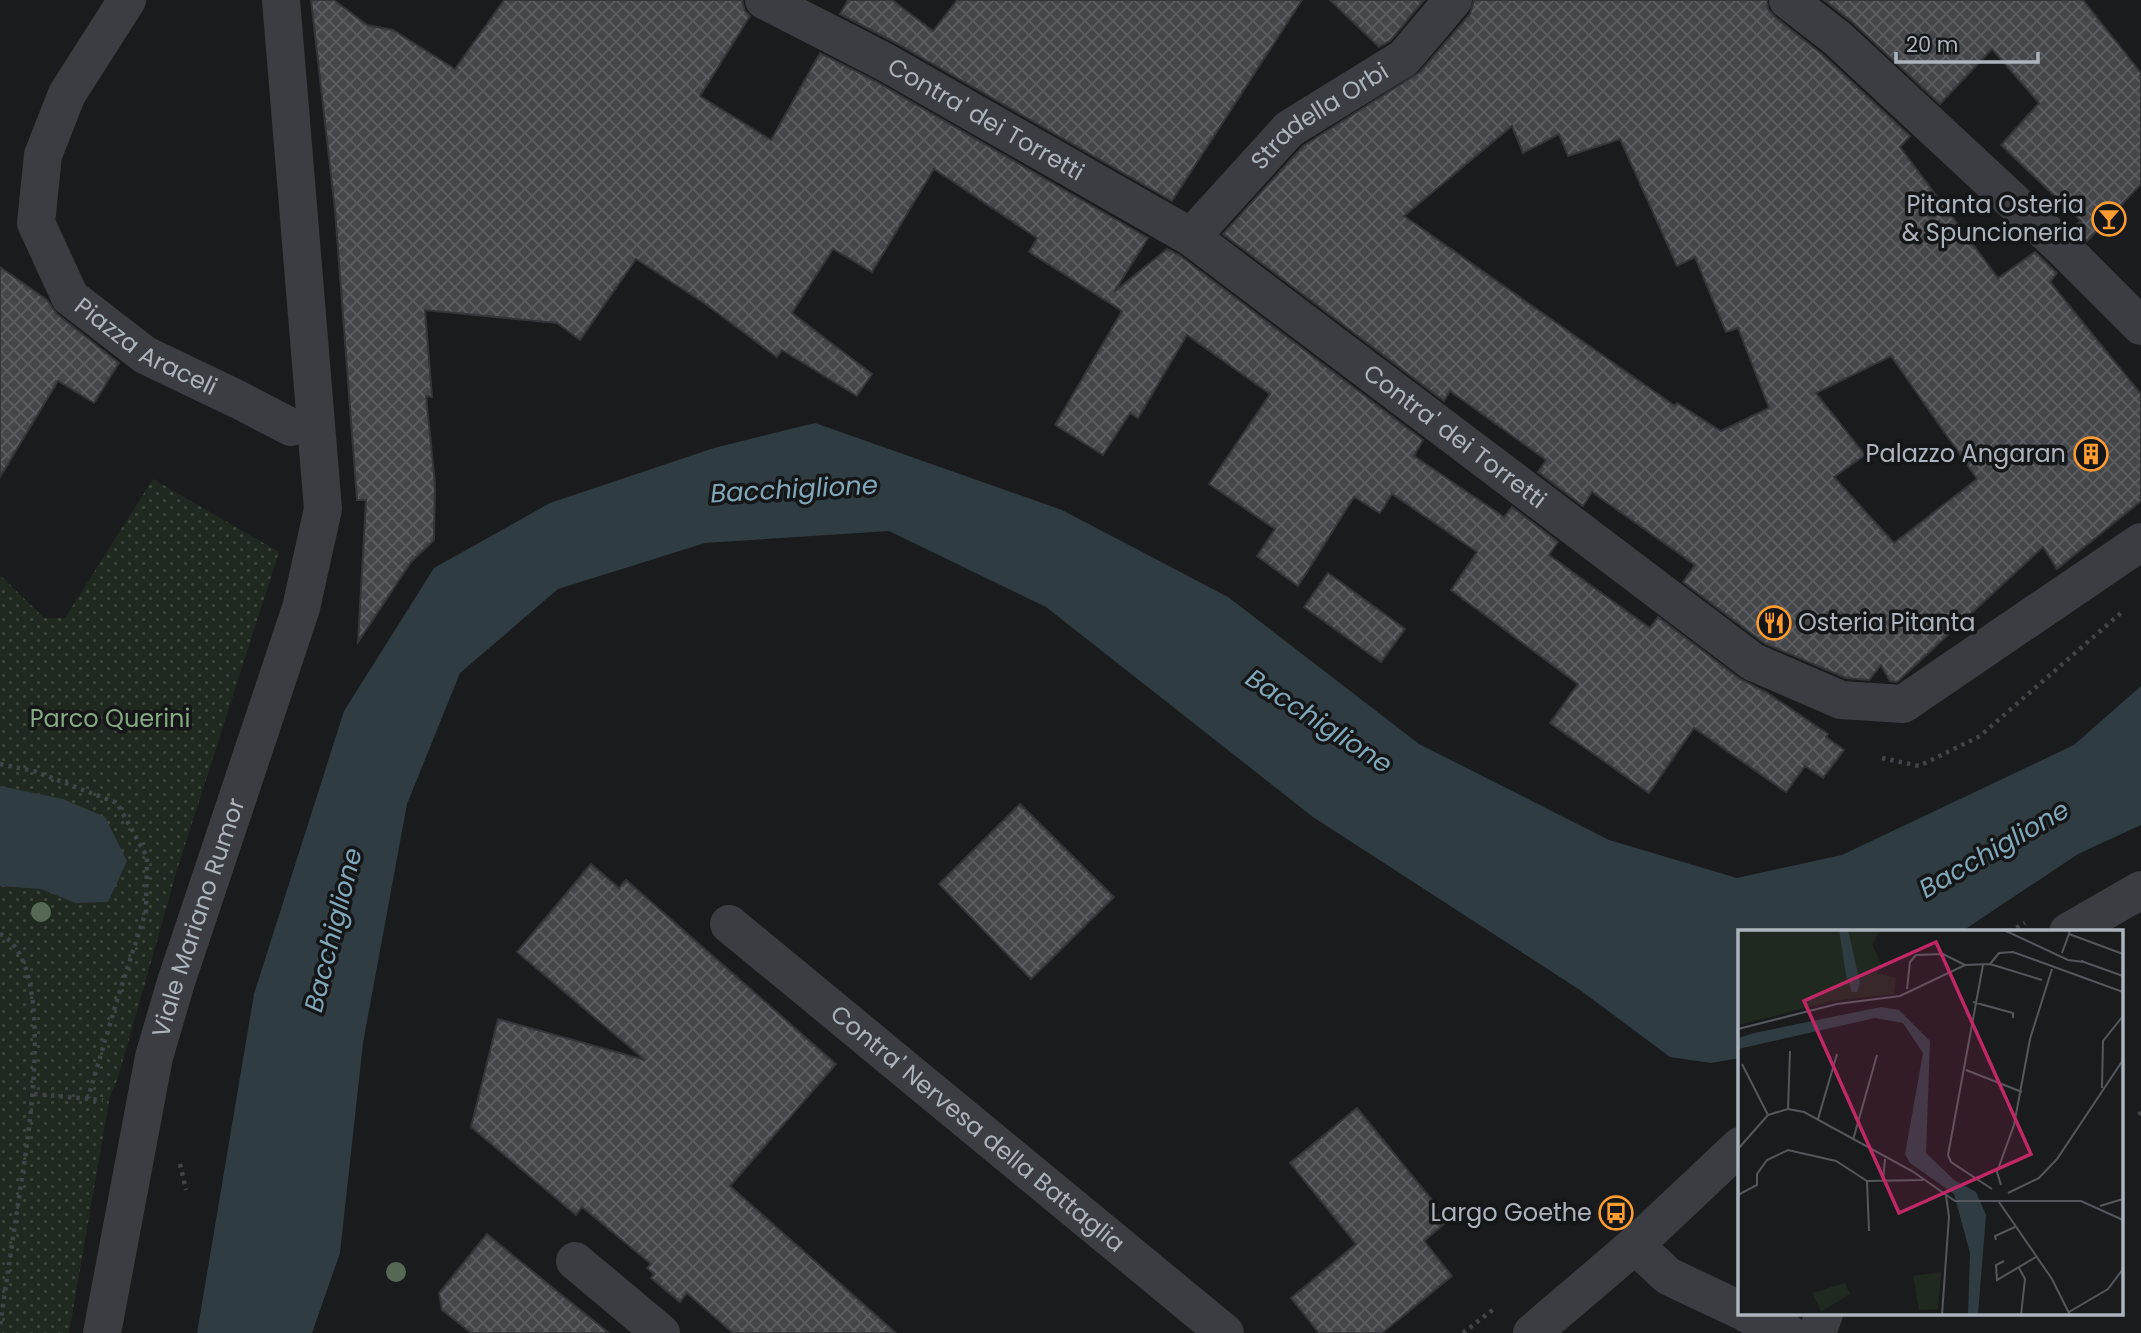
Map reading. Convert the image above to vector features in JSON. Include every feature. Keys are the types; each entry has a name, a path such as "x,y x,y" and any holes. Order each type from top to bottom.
{"street":[{"name":"Piazza Araceli","path":"127,0 67,94 57,118 43,155 37,223 70,297 145,355 291,428"},
{"name":"Viale Mariano Rumor","path":"102,1333 154,1057 176,982 301,608 323,509 281,0"},
{"name":"Contra' dei Torretti","path":"764,0 885,62 1191,237 1753,662 1841,700 1903,704 2141,542"},
{"name":"Stradella Orbi","path":"1191,237 1289,129 1404,58 1453,0"},
{"path":"1788,0 1857,57 2062,247 2141,326"},
{"path":"2071,930 2141,890"},
{"name":"Contra' Nervesa della Battaglia","path":"729,923 1226,1333"},
{"path":"1532,1333 1635,1245 1738,1148"},
{"path":"1635,1245 1668,1276 1738,1309"},
{"path":"575,1261 661,1333"},
{"path":"1751,1316 1788,1333"},
{"path":"1817,1333 1823,1316"}],"path":[{"path":"1882,758 1919,766 1980,737 2131,604"},
{"path":"0,764 34,771 117,803 147,857 146,911 88,1098"},
{"path":"0,933 16,950 29,978 35,1049 34,1094 0,1325"},
{"path":"34,1094 109,1101"}],"green space":[{"name":"Parco Querini","path":"153,479 279,552 177,870 118,1078 110,1096 69,1333 0,1333 0,575 44,618 65,618"}],"water":[{"name":"Bacchiglione","path":"815,423 1062,510 1228,597 1419,744 1609,840 1737,878 1842,855 2074,745 2141,686 2141,825 2078,854 1964,930 1738,930 1738,1058 1711,1063 1670,1057 1580,990 1313,817 1046,607 889,531 705,543 558,589 460,673 407,804 363,1043 340,1253 312,1333 197,1333 254,994 344,711 434,568 550,503 714,448"},
{"path":"0,786 63,799 105,817 127,861 108,902 75,903 41,889 0,886"}],"building":[{"path":"311,0 334,0 367,25 393,30 455,69 504,0 742,0 745,11 750,16 700,96 771,140 820,53 875,81 1148,238 1114,292 1167,249 1179,255 1423,440 1414,456 1504,517 1512,507 1558,542 1549,555 1650,628 1658,617 1740,679 1766,692 1828,734 1826,737 1844,750 1823,778 1805,766 1786,792 1694,728 1649,793 1550,723 1578,684 1451,590 1477,552 1392,494 1380,513 1354,497 1298,586 1257,556 1275,529 1209,484 1270,394 1187,335 1138,418 1130,413 1103,455 1055,425 1122,311 1029,252 1037,238 934,169 872,272 833,249 792,313 872,374 857,396 782,350 777,357 704,303 636,259 580,340 557,323 425,310 432,397 426,396 435,483 434,540 411,562 358,642 366,500 357,500 335,210"},
{"path":"848,0 892,0 933,31 957,0 1302,0 1172,201 896,43 840,14"},
{"path":"1330,0 1424,0 1390,41 1379,47"},
{"path":"1474,0 1767,0 1768,9 1775,17 1823,55 1910,136 1900,147 1998,278 2035,252 2057,273 2050,282 2141,394 2141,501 2057,569 2043,547 1897,682 1890,681 1881,665 1869,680 1846,678 1764,643 1683,582 1695,565 1592,492 1583,506 1538,472 1546,460 1450,391 1444,401 1223,234 1303,146 1420,72 1470,14","holes":["1512,126 1523,153 1559,134 1568,156 1620,139 1677,266 1695,257 1726,332 1738,328 1769,408 1721,431 1677,403 1675,406 1404,216","1891,356 1977,479 1894,543 1834,477 1865,455 1816,393"]},
{"path":"1824,0 2083,0 2141,73 2141,184 2087,241 2072,227 2081,221 2001,145 2039,103 1992,49 1940,104 1852,22"},
{"path":"0,267 47,300 57,314 119,363 94,403 58,381 0,477"},
{"path":"1328,573 1405,629 1381,662 1304,607"},
{"path":"1020,804 1114,897 1031,979 939,884"},
{"path":"591,864 619,888 626,880 836,1064 730,1186 896,1333 733,1333 687,1293 680,1302 651,1278 654,1274 647,1268 651,1264 582,1207 576,1215 471,1127 498,1019 645,1060 517,952"},
{"path":"1357,1108 1432,1200 1429,1203 1445,1223 1424,1241 1452,1276 1382,1333 1319,1333 1291,1298 1356,1244 1290,1163"},
{"path":"487,1234 609,1333 471,1333 442,1310 439,1293"}],"place":[{"name":"Pitanta Osteria & Spuncioneria","path":"2109,219"},
{"name":"Palazzo Angaran","path":"2091,454"},
{"name":"Osteria Pitanta","path":"1774,623"},
{"name":"Largo Goethe","path":"1616,1213"}]}
